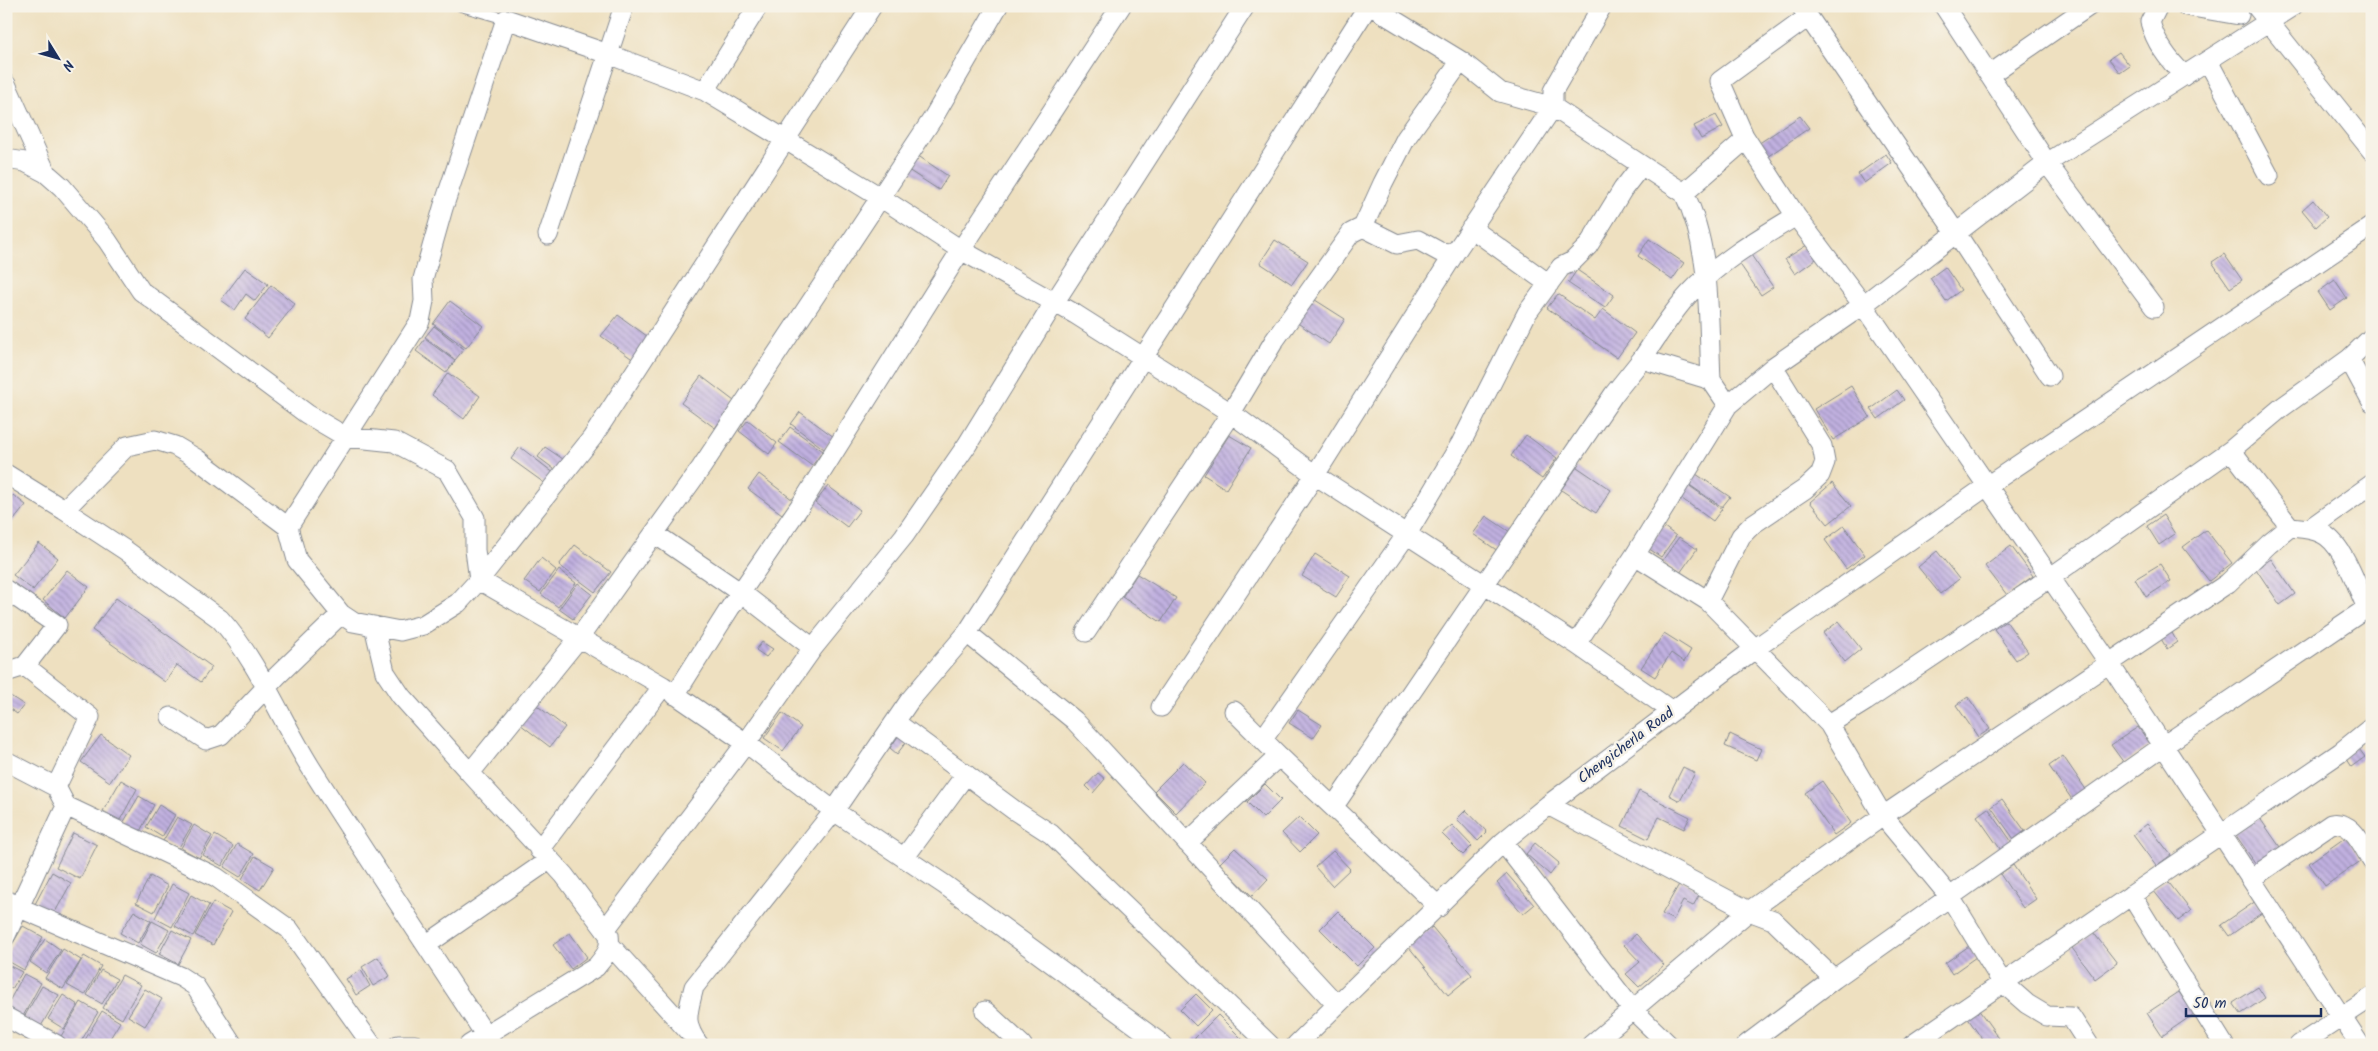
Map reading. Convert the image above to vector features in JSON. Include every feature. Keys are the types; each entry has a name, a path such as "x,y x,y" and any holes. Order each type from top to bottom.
{"street":[{"path":"548,235 624,6"},
{"path":"705,91 758,6"},
{"path":"64,510 127,446 155,440 175,446 197,459 288,527 297,560 341,614 352,622 400,631 423,625 458,603 479,580 592,438 872,6"},
{"path":"470,773 579,638 701,468 933,118 998,6"},
{"path":"426,945 544,855 669,691 802,503 961,250 1121,6"},
{"path":"469,1045 488,1039 596,967 608,953 608,937 812,648 904,536 967,445 1054,302 1245,6"},
{"path":"694,1038 688,1012 694,987 834,811 910,700 967,633 1369,6 1461,61 1500,92 1552,107 1684,193 1695,216 1706,278 1711,380 1728,405"},
{"path":"1161,707 1315,475 1456,251 1552,107 1553,91 1602,6"},
{"path":"1944,6 2047,164 2154,307"},
{"path":"1989,75 2088,6"},
{"path":"2158,6 2150,22 2154,37 2173,65 2185,76"},
{"path":"2186,6 2239,10 2236,43"},
{"path":"2256,6 2270,21 2372,151"},
{"path":"1576,644 1635,555 1728,405 1773,367 1863,305 2047,164 2293,6"},
{"path":"288,527 420,321 424,301 423,279 443,208 509,12 608,54 705,91 880,196 961,250 1054,302 1231,412 1315,475 1486,584 1672,711"},
{"path":"2050,376 1956,234 1804,12 1720,81 1746,139 1796,216 1863,305 2051,577 2252,878 2360,1045"},
{"path":"1086,632 1231,412 1274,341 1351,233 1363,227 1406,138 1461,61"},
{"path":"2208,61 2269,176"},
{"path":"6,84 46,173"},
{"path":"1684,193 1746,139"},
{"path":"6,159 25,162 46,173 62,187 107,240 141,291 307,414 346,437 394,442 447,470 475,518 479,580"},
{"path":"1263,739 1407,534 1461,443 1526,313 1561,267 1573,261 1588,246 1623,189 1641,166"},
{"path":"1334,806 1614,394 1642,359 1673,314 1706,278 1730,257 1796,216"},
{"name":"Chengicherla Road","path":"1296,1045 1503,842 1548,805 1756,648 1987,486 2372,226"},
{"path":"1363,227 1397,244 1418,240 1440,252 1449,253 1456,251"},
{"path":"1471,228 1549,284"},
{"path":"1829,724 2051,577 2231,450 2281,408 2349,359 2372,337"},
{"path":"1642,359 1711,380"},
{"path":"2349,359 2372,402"},
{"path":"1708,601 1741,536 1753,524 1805,489 1820,475 1825,462 1822,446 1773,367"},
{"path":"2231,450 2290,527"},
{"path":"6,474 125,550 220,619 266,687 310,766 488,1039"},
{"path":"2309,529 2372,484"},
{"path":"1591,1045 1749,912 1883,816 2228,583 2268,544 2290,527 2309,529 2322,533 2332,540 2370,609 2163,746 1834,979 1746,1045"},
{"path":"655,534 740,593 812,648"},
{"path":"1635,555 1708,601 1829,724 1883,816 1950,897 2002,982 2027,1004 2047,1016 2071,1017 2089,1045"},
{"path":"479,580 669,691 746,743 834,811 904,858 1134,1022 1163,1045"},
{"path":"6,590 57,625 25,666 6,672"},
{"path":"171,717 206,740 221,735 266,687 341,614"},
{"path":"374,626 385,672 401,696 575,889 608,937 694,1038"},
{"path":"967,633 1074,720 1337,1005"},
{"path":"25,666 90,717 56,787"},
{"path":"1234,710 1279,756 1334,806 1438,907"},
{"path":"895,722 1014,810 1051,834 1270,1045"},
{"path":"1912,1045 2341,752 2372,727"},
{"path":"1186,843 1279,756"},
{"path":"6,761 56,787 66,806 216,877 289,929 372,1045"},
{"path":"904,858 966,774"},
{"path":"1548,805 1749,912 1773,920 1834,979"},
{"path":"6,934 13,904 66,806"},
{"path":"2252,878 2331,824 2337,823 2352,830 2372,861"},
{"path":"1503,842 1632,1009 1669,1045"},
{"path":"2131,895 2224,1045"},
{"path":"13,904 181,977 195,986 234,1045"},
{"path":"2299,1045 2372,997"},
{"path":"986,1011 1022,1045"},
{"path":"6,1017 57,1045"},
{"path":"398,1045 415,1045"}],"lane":[{"path":"461,6 509,12"}],"building":[{"path":"2119,52 2130,66 2120,73 2109,59"},
{"path":"1716,115 1723,127 1701,139 1694,126"},
{"path":"1800,116 1809,128 1767,157 1758,144"},
{"path":"911,151 948,176 939,190 902,166"},
{"path":"1886,154 1892,163 1864,183 1858,174"},
{"path":"2313,200 2327,217 2316,227 2302,210"},
{"path":"1649,239 1684,263 1672,280 1638,256"},
{"path":"1275,240 1308,261 1292,284 1260,263"},
{"path":"1807,245 1816,259 1795,274 1785,259"},
{"path":"1749,252 1773,287 1761,295 1737,260"},
{"path":"2224,254 2242,280 2230,288 2212,262"},
{"path":"1945,267 1961,290 1946,301 1930,278"},
{"path":"245,268 268,284 255,301 246,294 235,310 221,300"},
{"path":"1577,270 1614,295 1605,308 1568,283"},
{"path":"2335,280 2347,298 2330,310 2318,292"},
{"path":"271,285 295,304 268,338 245,319"},
{"path":"1558,294 1595,320 1603,309 1635,333 1617,358 1547,308"},
{"path":"1312,298 1345,319 1329,344 1296,322"},
{"path":"450,301 483,326 466,348 433,324"},
{"path":"618,315 651,339 635,361 601,336"},
{"path":"434,326 464,349 455,360 425,337"},
{"path":"425,339 455,361 446,373 416,351"},
{"path":"448,373 480,396 464,419 432,395"},
{"path":"701,376 734,401 715,428 681,403"},
{"path":"1851,386 1870,417 1833,440 1814,409"},
{"path":"1897,390 1904,400 1878,419 1871,409"},
{"path":"800,412 834,437 824,449 791,424"},
{"path":"748,420 777,443 769,454 739,431"},
{"path":"790,427 823,451 812,466 779,442"},
{"path":"1229,435 1251,448 1226,489 1204,475"},
{"path":"1526,435 1557,458 1542,479 1511,456"},
{"path":"520,447 555,474 547,485 511,459"},
{"path":"545,447 566,461 558,472 538,457"},
{"path":"1577,467 1611,490 1596,513 1561,490"},
{"path":"759,474 793,500 782,514 748,489"},
{"path":"1696,474 1730,497 1722,507 1688,484"},
{"path":"1832,483 1851,506 1828,524 1810,502"},
{"path":"1687,484 1722,509 1713,521 1678,496"},
{"path":"828,486 860,510 847,527 815,503"},
{"path":"13,495 26,505 6,530 6,504"},
{"path":"2163,515 2175,534 2159,545 2147,526"},
{"path":"1486,516 1510,532 1498,551 1473,534"},
{"path":"1663,526 1676,536 1661,557 1648,548"},
{"path":"1844,526 1865,555 1846,569 1825,540"},
{"path":"2206,530 2232,563 2209,581 2183,547"},
{"path":"1679,537 1697,549 1680,573 1662,561"},
{"path":"39,543 58,558 33,590 13,575"},
{"path":"575,545 611,572 595,592 559,565"},
{"path":"2011,546 2033,576 2007,595 1985,566"},
{"path":"1937,551 1959,579 1940,594 1918,567"},
{"path":"1315,554 1350,576 1336,597 1302,576"},
{"path":"541,558 556,570 540,592 524,581"},
{"path":"2271,559 2295,594 2280,605 2256,569"},
{"path":"2160,564 2171,581 2146,597 2135,579"},
{"path":"67,570 89,587 65,618 43,600"},
{"path":"559,570 576,583 558,607 541,594"},
{"path":"1137,574 1176,598 1161,622 1122,597"},
{"path":"578,583 592,594 573,619 559,609"},
{"path":"116,598 212,667 201,682 177,665 165,682 92,630"},
{"path":"1839,621 1861,649 1845,662 1823,633"},
{"path":"2006,621 2028,652 2016,660 1994,629"},
{"path":"2171,631 2177,642 2167,649 2160,637"},
{"path":"1664,633 1691,650 1684,662 1671,653 1655,677 1641,668"},
{"path":"762,642 773,649 766,657 756,650"},
{"path":"6,693 24,705 17,714 6,706"},
{"path":"1968,697 1990,729 1978,737 1956,705"},
{"path":"535,704 565,727 550,747 520,724"},
{"path":"1298,710 1322,725 1313,738 1289,723"},
{"path":"782,713 801,727 783,751 764,738"},
{"path":"2138,727 2151,745 2124,763 2111,745"},
{"path":"1730,734 1761,749 1756,760 1725,746"},
{"path":"101,735 129,755 110,782 81,762"},
{"path":"899,735 907,741 897,754 890,748"},
{"path":"2357,746 2365,757 2351,767 2344,756"},
{"path":"2063,756 2087,791 2073,801 2049,766"},
{"path":"1183,762 1205,783 1176,813 1154,791"},
{"path":"1683,767 1695,773 1680,801 1669,795"},
{"path":"1098,773 1105,779 1093,793 1086,786"},
{"path":"121,780 137,789 120,820 103,811"},
{"path":"1822,781 1851,823 1834,835 1805,793"},
{"path":"1265,784 1281,800 1263,818 1247,802"},
{"path":"1639,791 1690,817 1684,829 1659,817 1648,839 1622,826"},
{"path":"139,796 154,805 138,835 122,825"},
{"path":"2002,799 2025,831 2014,839 1991,807"},
{"path":"159,805 175,815 162,837 146,827"},
{"path":"1988,808 2014,845 2003,853 1977,816"},
{"path":"1466,810 1487,832 1478,841 1457,819"},
{"path":"177,817 192,825 178,849 163,841"},
{"path":"1299,817 1317,835 1300,852 1282,833"},
{"path":"2259,817 2280,847 2256,864 2235,834"},
{"path":"2147,824 2171,855 2156,866 2133,835"},
{"path":"194,825 212,836 199,858 181,848"},
{"path":"1452,825 1472,846 1463,855 1442,834"},
{"path":"73,833 97,845 80,879 56,867"},
{"path":"215,835 233,846 222,866 203,855"},
{"path":"2346,837 2362,860 2325,886 2309,863"},
{"path":"1535,843 1559,863 1550,875 1526,854"},
{"path":"237,844 254,854 240,877 224,867"},
{"path":"1235,848 1268,879 1252,896 1219,864"},
{"path":"1333,851 1350,869 1332,886 1315,867"},
{"path":"255,856 274,867 260,890 242,879"},
{"path":"2013,865 2036,899 2023,908 2000,874"},
{"path":"52,872 71,883 54,914 35,904"},
{"path":"1507,874 1534,905 1523,914 1497,883"},
{"path":"150,876 168,886 154,912 136,903"},
{"path":"2166,879 2191,911 2178,921 2153,890"},
{"path":"1681,881 1701,892 1693,906 1683,901 1673,920 1662,914"},
{"path":"172,884 189,893 172,927 155,918"},
{"path":"191,895 209,905 193,936 175,926"},
{"path":"2256,901 2263,912 2229,936 2221,925"},
{"path":"213,902 231,912 213,945 195,935"},
{"path":"134,911 151,921 138,943 120,933"},
{"path":"1338,911 1375,948 1357,966 1320,929"},
{"path":"152,921 169,930 156,953 140,944"},
{"path":"23,926 43,937 24,970 6,960 6,955"},
{"path":"1432,927 1472,975 1448,995 1408,946"},
{"path":"172,930 191,940 178,964 159,954"},
{"path":"2093,932 2117,963 2095,979 2072,948"},
{"path":"570,933 587,957 571,969 553,945"},
{"path":"1636,934 1664,965 1639,987 1626,974 1640,962 1624,945"},
{"path":"45,939 61,950 46,973 30,962"},
{"path":"1969,946 1976,957 1952,974 1945,963"},
{"path":"63,949 81,960 63,989 45,978"},
{"path":"84,956 101,966 85,995 67,985"},
{"path":"378,957 390,976 373,986 362,967"},
{"path":"6,964 22,972 12,989 6,986"},
{"path":"101,970 117,979 102,1004 87,995"},
{"path":"361,970 370,986 356,995 346,979"},
{"path":"24,974 41,983 21,1020 6,1013 6,1007"},
{"path":"122,975 141,985 122,1019 103,1008"},
{"path":"42,986 59,995 40,1028 23,1019"},
{"path":"2258,987 2265,998 2241,1014 2233,1003"},
{"path":"145,989 162,999 145,1026 128,1016"},
{"path":"2179,992 2194,1014 2162,1036 2147,1013"},
{"path":"1196,994 1212,1010 1196,1026 1180,1010"},
{"path":"63,995 78,1005 64,1029 48,1019"},
{"path":"81,1002 98,1012 79,1045 71,1045 60,1038"},
{"path":"1978,1009 2001,1041 1996,1045 1986,1045 1967,1017"},
{"path":"102,1011 120,1022 106,1045 82,1045"},
{"path":"1218,1015 1248,1045 1198,1045 1193,1040"}]}
